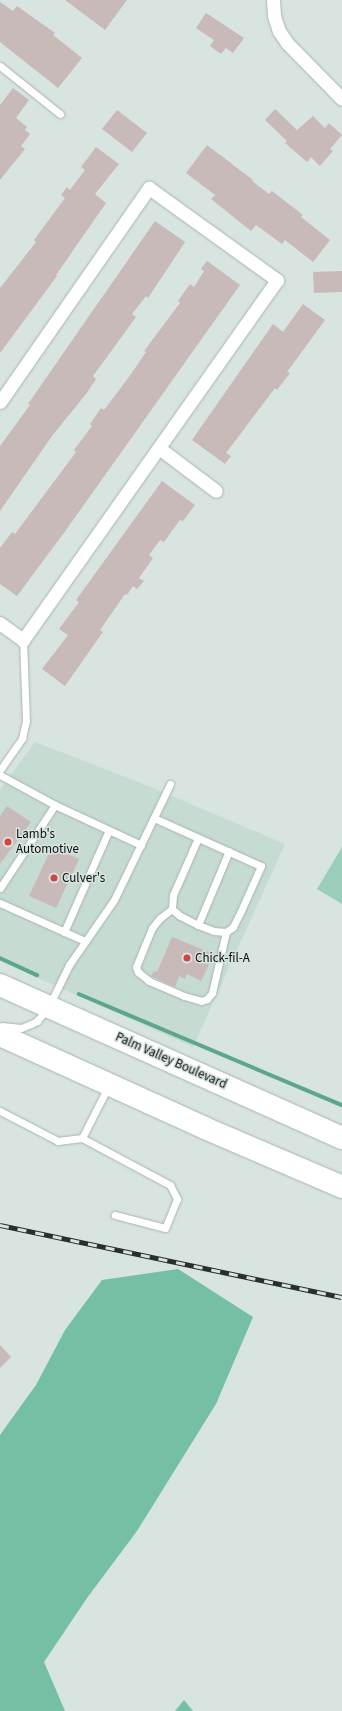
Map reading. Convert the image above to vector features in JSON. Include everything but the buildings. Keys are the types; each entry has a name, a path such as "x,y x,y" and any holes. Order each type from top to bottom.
{"highway":[{"name":"Palm Valley Boulevard","path":"0,985 342,1138"},
{"path":"0,1035 109,1085 342,1187"}],"street":[{"path":"273,0 274,16 286,43 342,99"},
{"path":"0,402 149,188 277,280 23,640 0,623"},
{"path":"159,448 216,491"}],"lane":[{"path":"1,68 60,114"},
{"path":"0,770 22,738 26,721 23,640"},
{"path":"0,775 55,805 141,845"},
{"path":"0,1025 21,1028 37,1021 49,1006 69,965 114,900 170,784"},
{"path":"0,888 55,805"},
{"path":"154,818 261,866 233,927 226,932 214,931 198,925 180,916 172,909"},
{"path":"64,932 109,830"},
{"path":"198,838 173,895 172,909 160,918 152,928 136,967 138,972 150,981 184,996 201,1000 207,999 212,994 226,932"},
{"path":"198,925 229,851"},
{"path":"0,903 85,941"},
{"path":"82,1138 109,1085"},
{"path":"0,1111 58,1142 82,1138 170,1185 177,1199 165,1228 115,1215"}],"shaded area":[{"path":"35,742 146,785 285,844 193,1047 0,961 0,790"}],"green space":[{"path":"342,847 342,904 317,889"},
{"path":"178,1269 253,1317 216,1404 137,1531 87,1598 44,1662 65,1711 0,1711 0,1435 36,1385 65,1330 102,1280"},
{"path":"184,1700 193,1711 175,1711"}],"waterway":[{"path":"0,958 37,975"},
{"path":"79,994 342,1105"}],"railway":[{"path":"0,1225 342,1297"}],"place":[{"name":"Lamb's Automotive","path":"8,842"},
{"name":"Culver's","path":"54,878"},
{"name":"Chick-fil-A","path":"187,958"}]}
